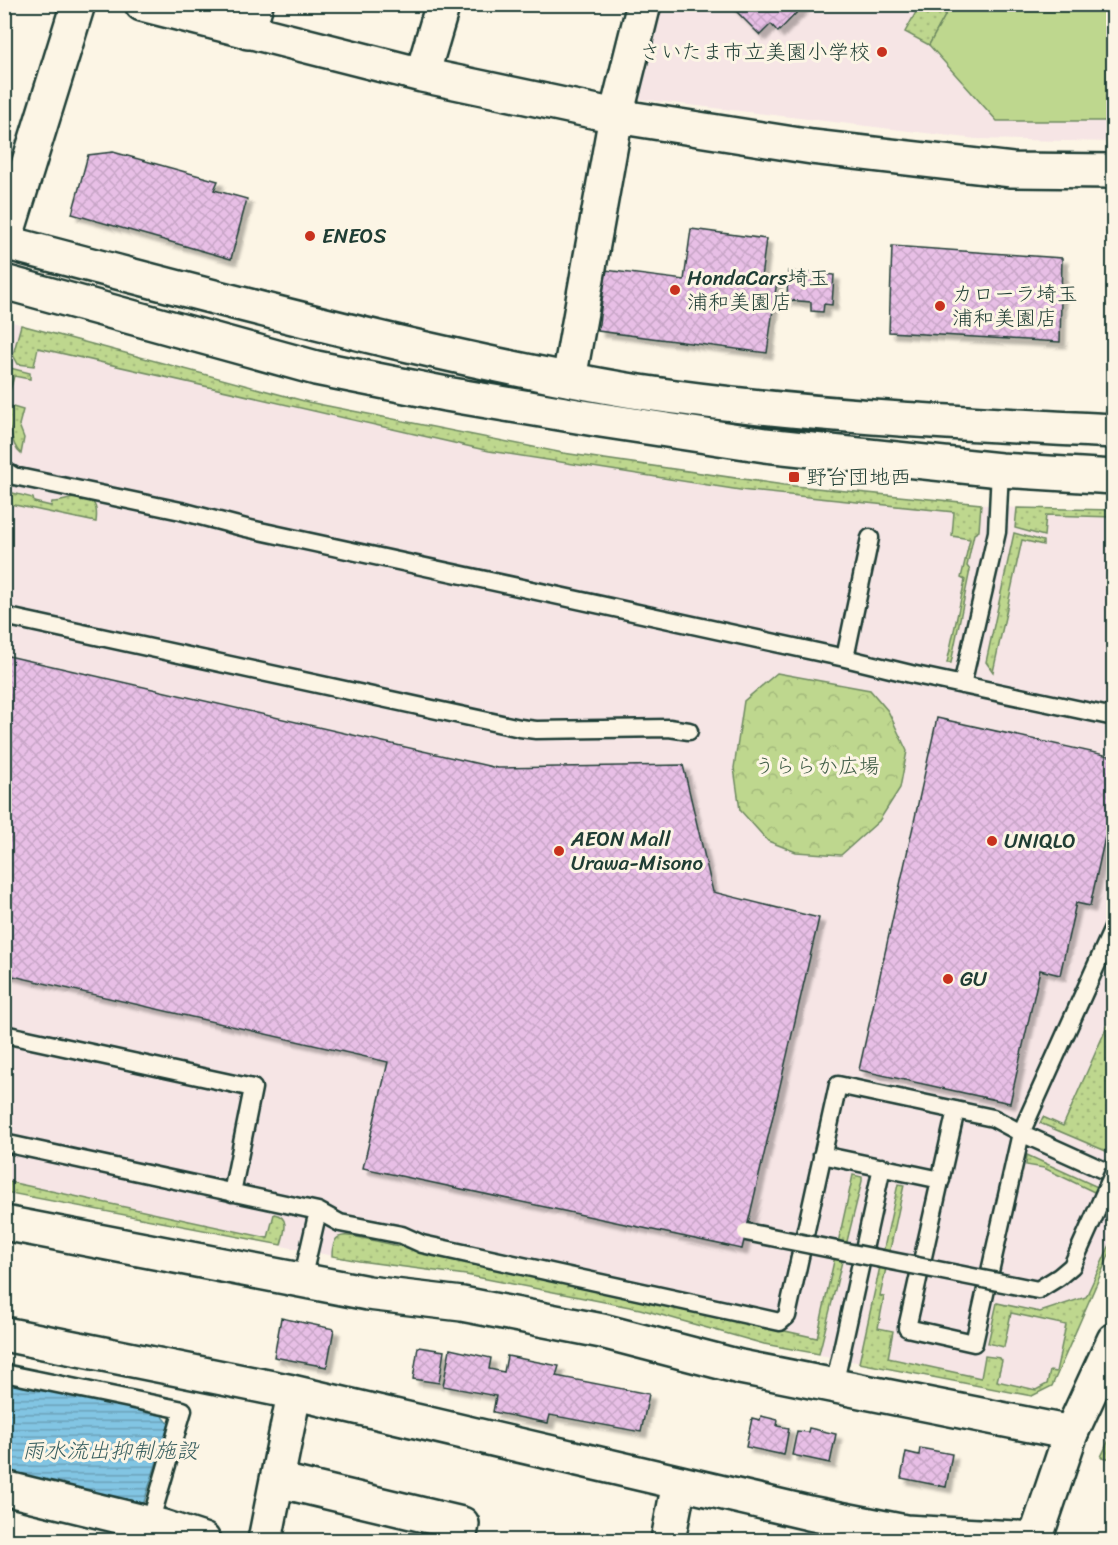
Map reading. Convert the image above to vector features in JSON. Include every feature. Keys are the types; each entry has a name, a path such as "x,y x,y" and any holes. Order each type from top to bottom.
{"street":[{"path":"78,4 5,243 300,320 512,369 645,392 831,414 1113,430"},
{"path":"142,4 252,18 422,75 615,116 812,147 1011,170 1113,171"},
{"path":"422,75 443,4"},
{"path":"569,379 615,116 644,4"},
{"path":"4,282 316,368 446,394 765,445 1000,470 1113,477"},
{"path":"4,1223 368,1293 462,1304 602,1330 740,1367 1071,1433"},
{"path":"4,1334 292,1392 679,1483 807,1527 904,1536 1035,1540 1071,1433 1113,1340"},
{"path":"265,1540 292,1404 292,1392"},
{"path":"277,1480 462,1524 459,1540"},
{"path":"668,1540 679,1483"},
{"path":"4,1488 150,1523 203,1540"}],"lane":[{"path":"4,470 14,476 181,511 246,528 1113,717"},
{"path":"962,685 997,532 1000,470"},
{"path":"844,658 870,538"},
{"path":"4,616 520,728 536,730 669,728 689,731"},
{"path":"956,1110 908,1328 974,1343 1021,1133 1113,927"},
{"path":"4,1034 253,1088 232,1193"},
{"path":"4,1143 318,1212 340,1223 402,1235 422,1244 780,1322 787,1316 822,1155 838,1084 993,1118 1113,1174 1072,1266 1038,1290 746,1232"},
{"path":"822,1155 941,1180"},
{"path":"834,1386 882,1167"},
{"path":"302,1280 318,1212"},
{"path":"4,1373 183,1410 150,1523"}],"shaded area":[{"name":"さいたま市立美園小学校","path":"662,5 1113,5 1113,142 976,139 639,99"},
{"name":"AEON Mall Urawa-Misono","path":"4,319 308,402 563,453 786,485 1017,508 1113,510 1113,1246 1052,1386 1032,1396 764,1344 640,1309 466,1275 359,1261 5,1192"}],"green space":[{"path":"920,5 951,5 929,45 905,32"},
{"path":"951,5 1113,5 1113,121 997,121 929,45"},
{"path":"21,325 308,402 563,453 784,485 981,504 979,531 974,534 967,566 970,570 951,663 947,663 965,580 961,578 970,539 952,536 954,512 740,490 489,451 38,348 34,366 18,364 13,355"},
{"path":"10,368 30,373 30,379 14,376 6,405 23,410 19,425 24,438 21,454 13,442 5,408 5,393"},
{"path":"5,491 33,498 34,502 51,506 52,502 73,498 87,499 96,507 96,522 5,503"},
{"path":"1017,508 1113,510 1113,517 1046,515 1044,536 1015,528"},
{"path":"1014,533 1043,541 1043,545 1022,540 993,672 986,662"},
{"name":"うららか広場","path":"777,673 870,690 888,711 907,751 900,788 879,821 841,855 796,852 768,841 740,810 734,768 744,701"},
{"path":"1113,1013 1113,1154 1040,1123 1043,1117 1063,1126"},
{"path":"1027,1155 1113,1194 1113,1201 1044,1168 1026,1165"},
{"path":"853,1175 862,1177 862,1181 819,1354 764,1344 640,1309 466,1275 332,1256 337,1238 354,1237 817,1338"},
{"path":"5,1181 268,1238 274,1214 283,1218 285,1231 281,1245 5,1192"},
{"path":"898,1184 904,1185 880,1296 884,1297 878,1328 893,1331 888,1358 981,1378 985,1356 1000,1358 1002,1361 997,1381 1036,1390 1047,1384 1050,1371 1056,1372 1066,1325 1011,1313 1004,1347 988,1343 997,1303 1040,1312 1086,1297 1113,1238 1113,1246 1052,1386 1032,1396 859,1363"},
{"path":"1113,1431 1113,1459 1101,1457"}],"water":[{"name":"雨水流出抑制施設","path":"5,1383 160,1413 169,1424 143,1505 5,1471"}],"building":[{"path":"729,4 805,4 778,32 771,24 760,35"},
{"path":"113,152 218,181 214,190 247,199 231,259 72,214 88,155"},
{"path":"691,229 766,239 761,278 777,280 767,353 598,331 606,270 684,280"},
{"path":"892,246 1062,258 1060,342 889,332"},
{"path":"788,271 834,275 832,305 824,304 823,312 811,311 811,302 787,300"},
{"path":"4,655 497,768 683,765 713,892 819,918 742,1249 363,1168 388,1062 4,974"},
{"path":"937,718 1114,757 1114,839 1105,837 1090,906 1076,903 1060,975 1040,970 1010,1103 859,1070"},
{"path":"281,1318 334,1329 327,1367 274,1357"},
{"path":"418,1347 444,1351 439,1383 413,1379"},
{"path":"450,1349 491,1358 489,1369 504,1372 507,1356 559,1366 556,1376 649,1394 641,1432 550,1415 548,1423 493,1412 496,1396 443,1386"},
{"path":"761,1416 778,1420 777,1426 789,1428 784,1455 746,1447 752,1418 760,1420"},
{"path":"809,1428 836,1434 830,1463 792,1455 797,1431 808,1432"},
{"path":"920,1448 952,1454 946,1487 901,1478 906,1452 919,1455"}],"place":[{"name":"さいたま市立美園小学校","path":"882,52"},
{"name":"ENEOS","path":"310,236"},
{"name":"HondaCars埼玉 浦和美園店","path":"675,290"},
{"name":"カローラ埼玉 浦和美園店","path":"940,306"},
{"name":"野台団地西","path":"794,477"},
{"name":"UNIQLO","path":"992,841"},
{"name":"AEON Mall Urawa-Misono","path":"559,851"},
{"name":"GU","path":"948,979"}]}
